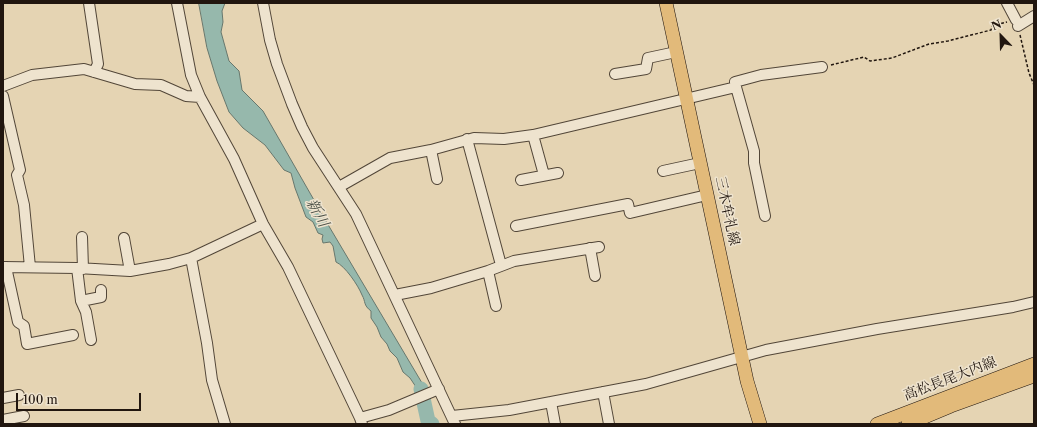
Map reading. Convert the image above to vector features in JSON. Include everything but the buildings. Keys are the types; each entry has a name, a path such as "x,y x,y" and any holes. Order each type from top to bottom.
{"main road":[{"name":"三木牟礼線","path":"666,3 747,381 760,424"},
{"name":"高松長尾大内線","path":"877,424 1034,364"},
{"name":"高松長尾大内線","path":"908,424 951,406 1034,376"}],"street":[{"path":"89,3 98,64 94,72"},
{"path":"177,3 191,75 200,97 234,159 263,224 288,267 361,421 434,391"},
{"path":"263,3 270,40 292,104 313,148 356,214 395,295 434,391 453,420 646,384 742,356 787,346 1013,307 1034,302"},
{"path":"1007,3 1017,23 1034,16"},
{"path":"615,74 646,69 648,58 676,52"},
{"path":"765,216 754,164 754,151 734,82 761,75 822,67"},
{"path":"3,84 32,75 84,69 135,84 161,85 186,96 200,97"},
{"path":"339,187 390,158 431,150 467,139 504,139 533,135 736,87"},
{"path":"3,96 20,170 17,175 24,205 30,267"},
{"path":"533,135 544,175"},
{"path":"467,139 501,265"},
{"path":"431,150 437,179"},
{"path":"663,171 700,163"},
{"path":"521,180 558,173"},
{"path":"516,226 628,204 630,212 707,195"},
{"path":"74,335 27,344 24,326 18,322 5,267 80,268 130,271 169,264 191,258 263,224"},
{"path":"82,237 80,268 81,301 86,312 91,340"},
{"path":"124,238 130,271"},
{"path":"395,295 431,288 488,271 514,261 594,248 595,276"},
{"path":"191,258 207,343 212,380 225,424"},
{"path":"488,271 496,306"},
{"path":"81,301 101,297 101,290"},
{"path":"603,392 609,424"},
{"path":"3,398 19,395"},
{"path":"551,402 555,424"},
{"path":"3,420 24,416"}],"path":[{"path":"822,67 864,57 870,61 892,58 929,44 948,41 991,30 992,26 1017,23 1029,73 1034,85"}],"water":[{"path":"199,3 225,3 222,11 223,22 221,32 229,61 239,71 242,90 263,111 330,228 425,388 431,407 425,409 416,387 410,378 403,372 397,358 390,351 387,344 381,337 371,318 371,311 368,309 358,286 340,264 336,262 333,246 330,242 323,243 323,235 318,233 313,222 306,217 291,173 284,170 265,145 243,128 229,112 217,81 207,48"}],"waterway":[{"name":"新川","path":"421,389 428,421 432,424"}]}
